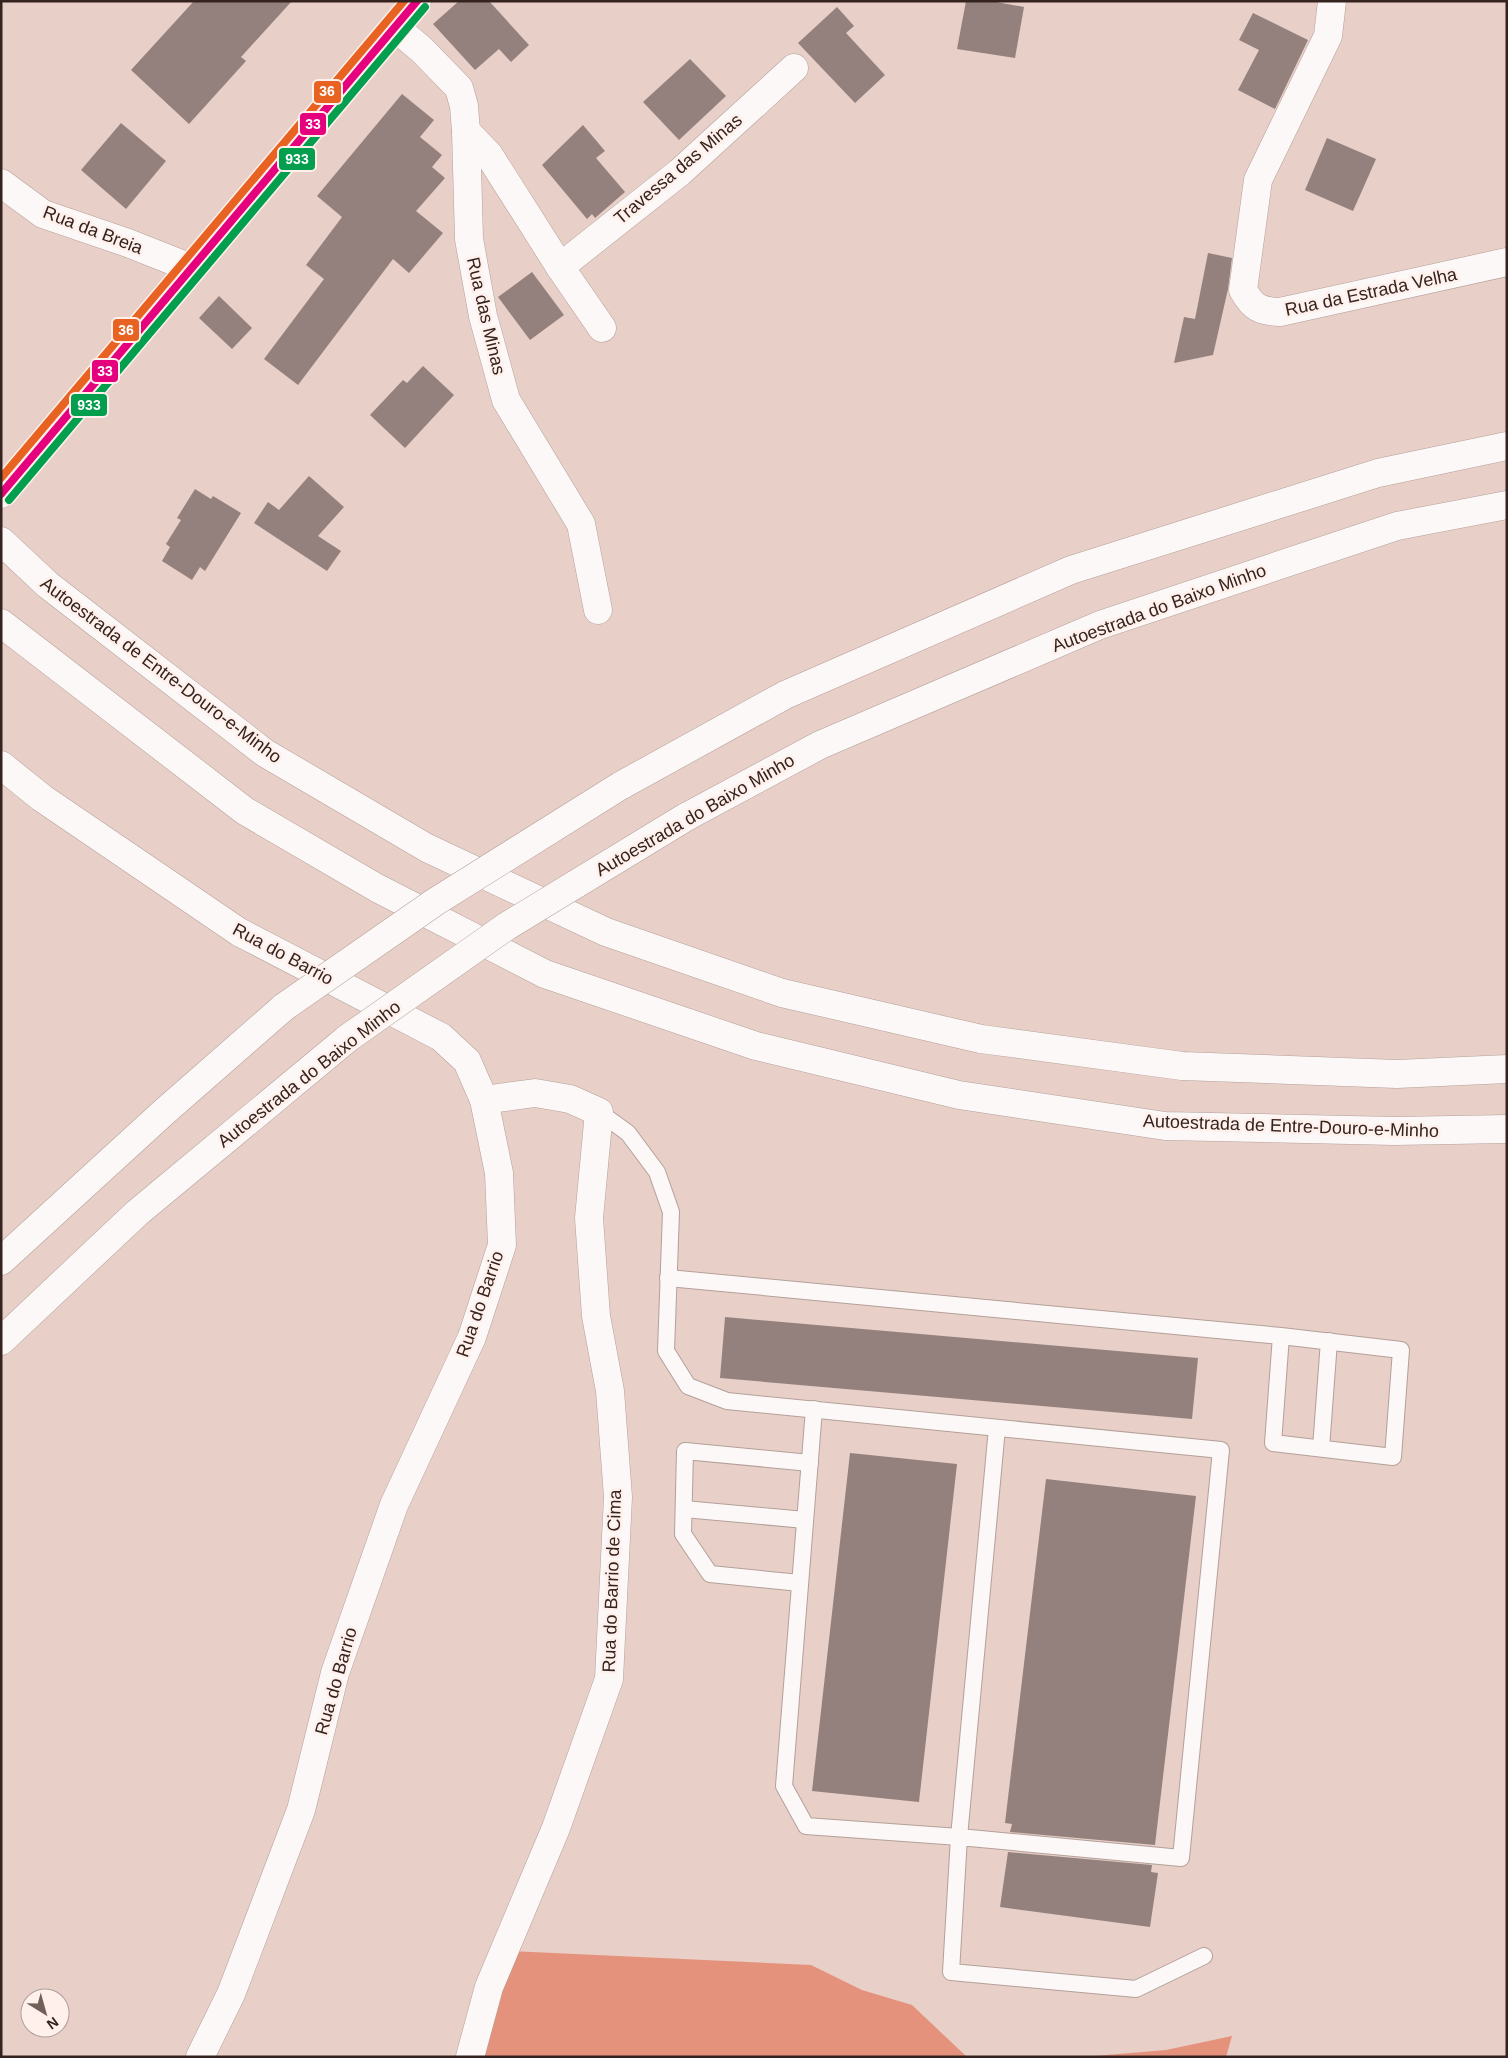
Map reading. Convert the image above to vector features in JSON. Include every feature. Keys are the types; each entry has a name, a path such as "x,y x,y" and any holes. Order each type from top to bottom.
{"main road":[{"path":"1,494 417,1"},
{"name":"Rua da Estrada Velha","path":"1332,1 1328,36 1258,180 1243,290 1251,303 1264,311 1280,312 1507,262"},
{"name":"Rua das Minas","path":"395,27 422,50 458,88 464,106 466,131 469,239 483,316 506,400 581,524 598,610"},
{"name":"Travessa das Minas","path":"560,267 680,172 794,68"},
{"path":"466,131 489,156 560,267 602,328"},
{"name":"Rua da Breia","path":"1,183 43,214 128,243 191,268"},
{"path":"1,1262 157,1119 284,1008 435,902 620,786 785,695 1071,570 1378,473 1507,446"},
{"name":"Autoestrada do Baixo Minho","path":"1,1341 137,1213 348,1038 507,926 686,817 820,745 1100,624 1397,526 1507,504"},
{"name":"Autoestrada de Entre-Douro-e-Minho","path":"1,541 48,585 265,753 427,848 606,932 782,993 981,1039 1182,1066 1397,1074 1507,1069"},
{"name":"Autoestrada de Entre-Douro-e-Minho","path":"5,626 245,811 377,888 545,974 756,1046 959,1095 1166,1126 1395,1131 1507,1129"},
{"name":"Rua do Barrio","path":"1,765 42,798 239,932 441,1037 467,1061 484,1100 499,1173 502,1245 472,1337 394,1505 334,1674 301,1810 231,1994 200,2057"},
{"path":"484,1100 535,1093 570,1099 600,1112"},
{"name":"Rua do Barrio de Cima","path":"470,2057 489,1987 556,1828 609,1679 618,1498 610,1391 596,1316 589,1218 600,1112"}],"lane":[{"path":"600,1112 628,1133 657,1172 671,1212 666,1351 688,1386 727,1401 814,1409 1221,1450 1181,1858 960,1837 806,1826 784,1786 814,1409"},
{"path":"668,1278 1281,1336 1401,1350 1393,1457 1273,1442 1281,1336"},
{"path":"1320,1448 1329,1341"},
{"path":"997,1428 960,1837 951,1972 1136,1989 1204,1956"},
{"path":"800,1583 710,1574 684,1534 685,1451 810,1463"},
{"path":"684,1509 805,1520"}],"shaded area":[{"path":"510,1951 811,1965 862,1990 912,2005 967,2057 483,2057"},
{"path":"1232,2036 1226,2057 1083,2057 1166,2050"}],"building":[{"path":"194,1 292,1 241,57 246,61 189,124 131,70"},
{"path":"459,1 489,1 529,45 511,62 499,49 475,70 433,24"},
{"path":"966,1 991,1 1024,7 1015,58 957,49"},
{"path":"837,7 854,26 846,33 885,75 855,103 798,43"},
{"path":"1253,13 1308,40 1275,109 1238,90 1259,50 1239,40"},
{"path":"690,59 726,96 679,140 643,102"},
{"path":"402,94 434,120 420,137 442,155 432,167 445,178 416,211 443,233 409,273 393,259 298,385 264,359 324,279 306,265 342,217 317,196"},
{"path":"121,123 166,161 126,209 81,170"},
{"path":"583,125 605,151 596,158 625,192 595,218 592,214 587,219 542,165"},
{"path":"1327,138 1376,159 1353,211 1305,190"},
{"path":"1208,253 1232,258 1228,289 1213,355 1174,363 1184,317 1195,319"},
{"path":"532,272 564,315 530,340 498,297"},
{"path":"219,296 252,328 232,349 199,318"},
{"path":"423,366 454,395 405,448 370,415 403,380 407,383"},
{"path":"309,476 344,507 318,536 341,551 327,571 254,523 268,502 279,510"},
{"path":"195,489 211,499 213,496 241,513 205,571 200,567 192,580 162,561 170,547 166,544 181,520 177,518"},
{"path":"725,1317 1198,1358 1192,1419 720,1378"},
{"path":"850,1453 957,1464 919,1802 812,1791"},
{"path":"1046,1479 1196,1496 1155,1845 1010,1832 1012,1824 1005,1823"},
{"path":"1008,1852 1152,1865 1151,1872 1158,1873 1150,1927 1000,1907"}],"transit line":[{"name":"36","path":"1,478 404,1"},
{"name":"33","path":"1,494 417,1"},
{"name":"933","path":"9,500 425,7"}]}
